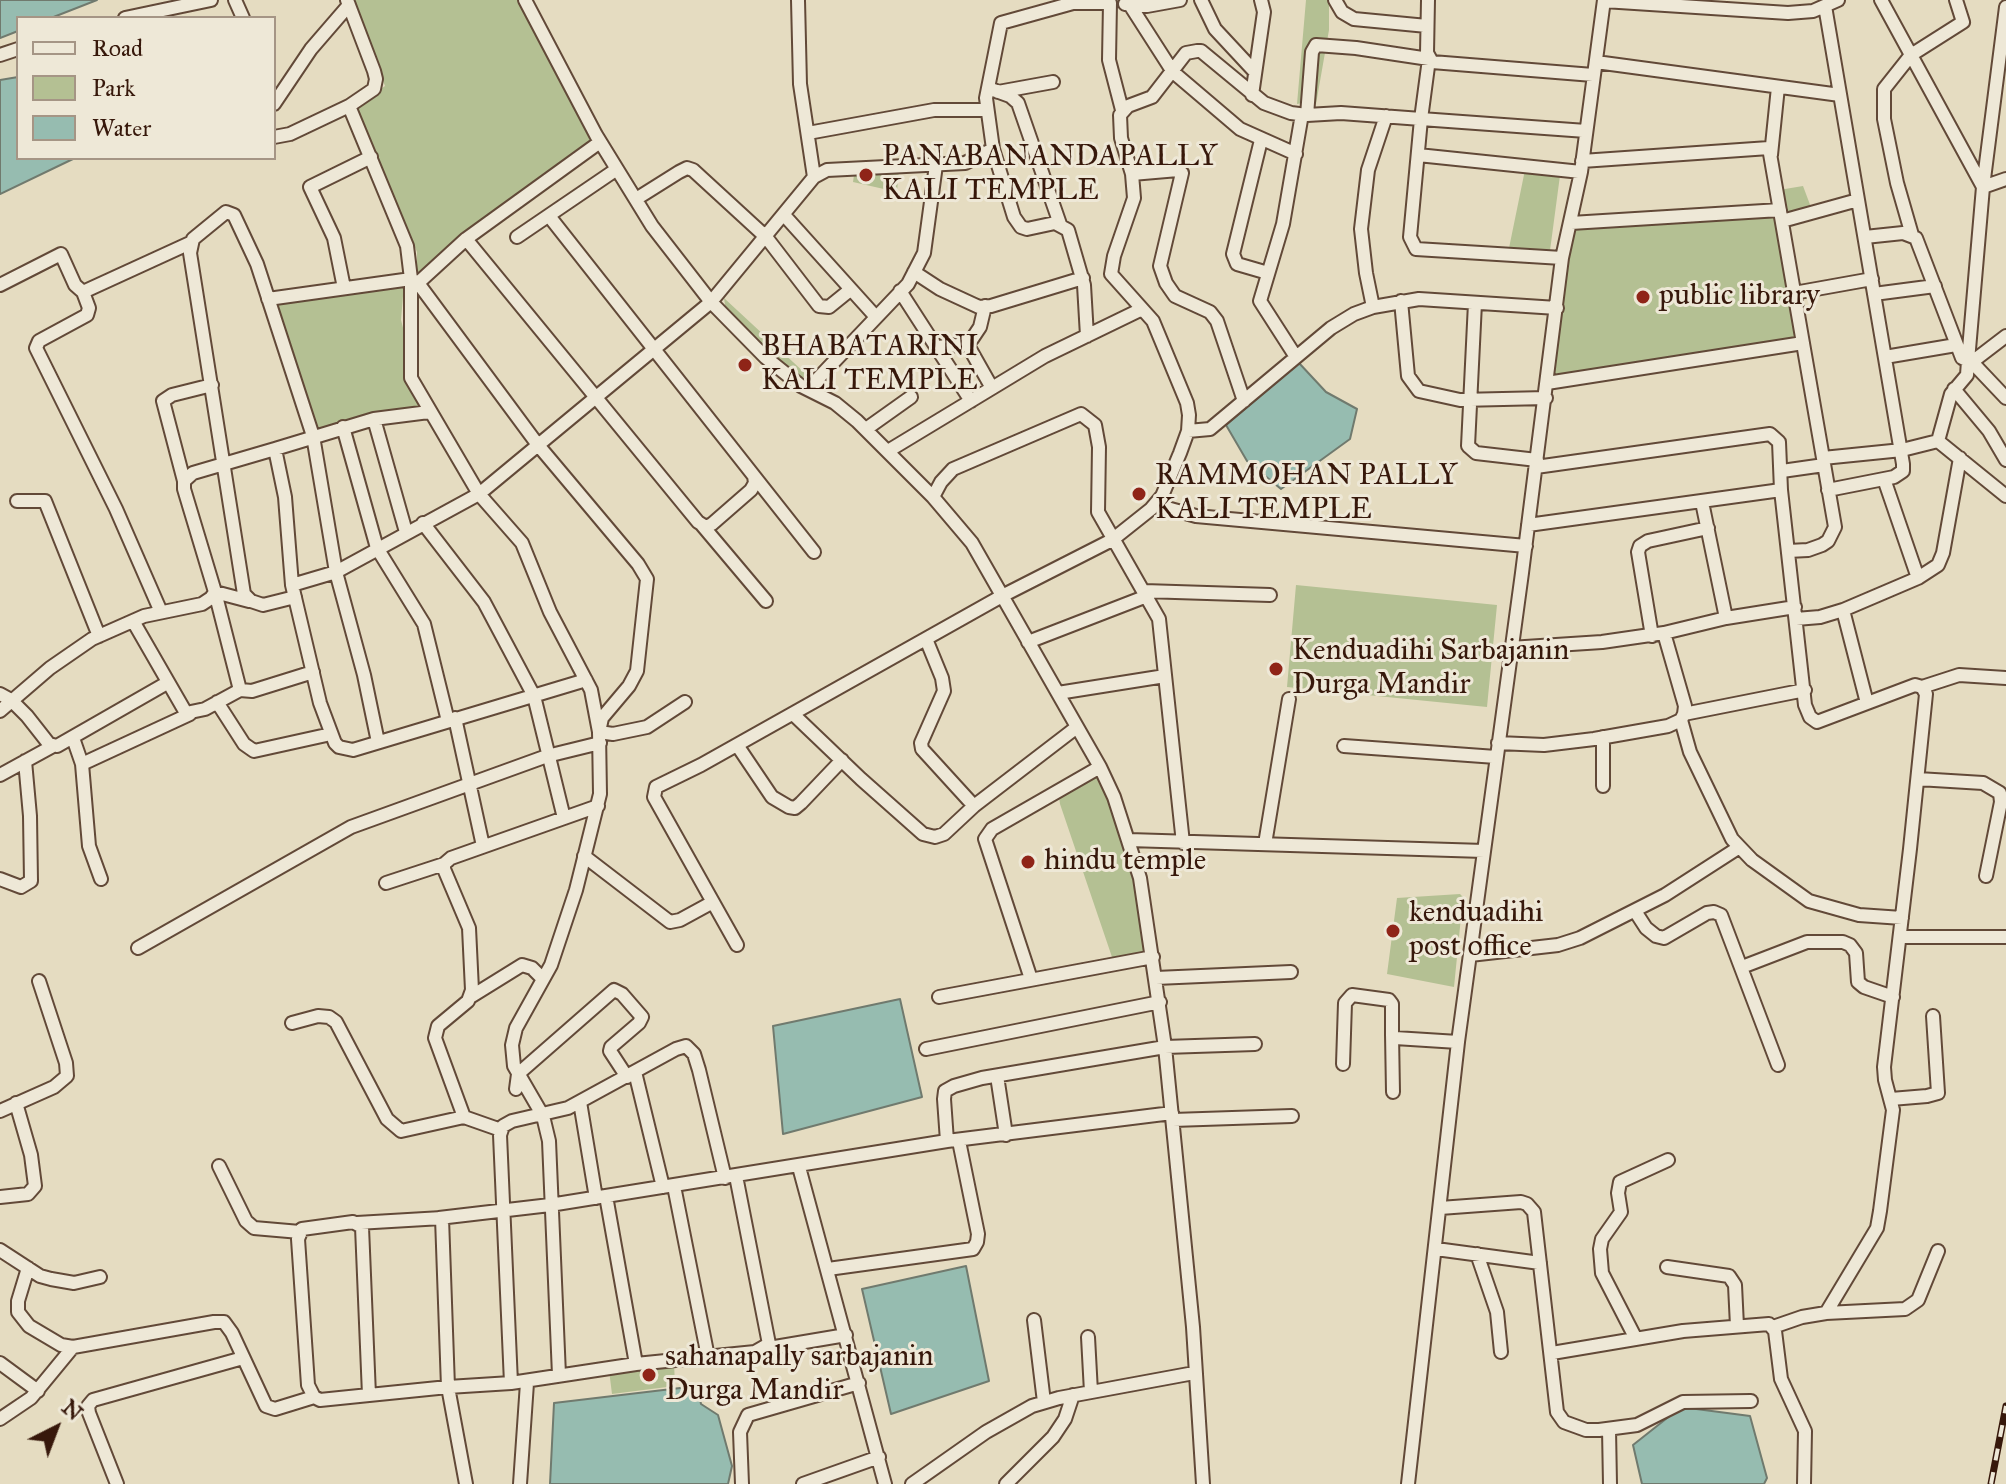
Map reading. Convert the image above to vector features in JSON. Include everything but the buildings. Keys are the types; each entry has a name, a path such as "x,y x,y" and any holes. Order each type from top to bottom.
{"street":[{"path":"177,0 208,1"},
{"path":"525,0 600,142 652,226 711,302 765,357 808,389 835,403 866,429 933,497 972,543 1100,767 1129,840 1140,878 1160,1002 1193,1327 1203,1484"},
{"path":"798,0 800,84 814,177"},
{"path":"1060,224 1027,229 1021,227 1014,217 993,149 986,110 993,90 1001,23 1074,2 1147,6 1180,0"},
{"path":"1201,0 1215,29 1255,72"},
{"path":"1252,95 1264,12 1261,0"},
{"path":"1335,0 1342,12 1354,19 1427,26"},
{"path":"1428,0 1429,59 1410,237 1416,249 1562,258"},
{"path":"1412,1483 1458,1042 1546,398 1562,258 1582,166 1604,0 1722,4 1788,13 1834,2 1840,95 1902,450 1903,471 1894,477 1828,490"},
{"path":"1881,0 1983,187"},
{"path":"1956,0 1963,22 1911,55 1886,83 1883,98 1897,183 1912,235 1919,243 1956,345 1962,358 1970,361 2006,398"},
{"path":"150,15 208,1"},
{"path":"276,101 348,2"},
{"path":"276,137 290,134 349,106 374,89 376,79 348,2"},
{"path":"737,945 667,821 654,792 660,784 737,745 1002,596 1112,540 1156,505 1188,431 1187,403 1158,331 1111,274 1134,198 1132,174 1121,138 1122,110 1109,60 1110,3"},
{"path":"1130,5 1173,72 1235,125 1296,154"},
{"path":"1938,441 1954,389 1967,375 1970,361 1983,187 2006,7"},
{"path":"1296,357 1260,301 1277,248 1305,114 1312,52 1316,45 1429,59 1436,64 1594,68 1840,95"},
{"path":"1122,110 1152,97 1186,53 1201,51 1264,103 1305,114 1341,113 1586,131"},
{"path":"993,90 1053,82"},
{"path":"1771,156 1778,87"},
{"path":"993,90 1010,96 1018,103 1060,224 1068,230 1083,278 1087,336"},
{"path":"349,106 405,237 415,281 410,372 429,412 479,494 522,543 550,612 586,680 600,738"},
{"path":"808,133 934,110 986,110"},
{"path":"1373,307 1361,229 1368,170 1386,116"},
{"path":"1261,140 1233,254 1237,264 1268,273"},
{"path":"268,299 415,281 466,239 600,142"},
{"path":"1418,155 1582,166 1769,148 1835,527 1828,541 1816,549 1788,551"},
{"path":"215,592 263,605 336,572 479,494 711,302 814,177 838,169 965,163 993,149"},
{"path":"344,288 334,238 310,187 371,157"},
{"path":"808,389 914,272 924,253 936,165"},
{"path":"636,199 679,172 687,168 693,170 766,237 819,306 829,307 850,290"},
{"path":"517,237 617,169"},
{"path":"1132,174 1178,170 1182,173 1160,266 1175,296 1210,312 1217,321 1244,401"},
{"path":"1983,187 2006,179"},
{"path":"1571,223 1781,216 1858,200"},
{"path":"83,292 190,243 220,216 231,212 238,222 257,264 313,436 336,572 364,675 378,742"},
{"path":"784,215 876,317"},
{"path":"549,216 814,552"},
{"path":"1865,237 1912,235"},
{"path":"466,239 766,601"},
{"path":"190,243 244,594 251,601"},
{"path":"0,285 61,254 75,285 83,292 89,308 87,315 39,341 36,348 95,464 161,612"},
{"path":"914,272 974,306 985,306 1083,278"},
{"path":"1794,293 1872,279"},
{"path":"415,281 538,445 638,564 647,579 637,671 629,686 602,718 598,806 559,946 516,1028 512,1056 518,1074 543,1116 550,1153 559,1375"},
{"path":"1874,294 1935,286"},
{"path":"900,291 971,401"},
{"path":"1188,431 1210,429 1331,328 1373,307 1419,299 1557,308"},
{"path":"1401,301 1408,376 1414,387 1423,394 1472,401 1546,398"},
{"path":"1475,303 1468,440 1471,451 1536,463 1770,434 1775,436 1779,442 1781,490 1805,705 1810,717 1817,722 1915,685 1922,687 1959,675 2006,678"},
{"path":"937,347 966,342 977,333 985,306"},
{"path":"888,451 1045,356 1142,309"},
{"path":"1970,361 2006,336"},
{"path":"966,342 992,388"},
{"path":"1547,383 1803,343"},
{"path":"1885,357 1956,345"},
{"path":"212,385 172,395 163,401 240,690"},
{"path":"1954,389 1989,431 2006,460"},
{"path":"866,429 911,397"},
{"path":"184,481 193,473 343,427 374,419 429,412"},
{"path":"933,497 953,469 1081,414 1095,425 1098,433 1097,505 1101,521 1159,619 1183,843"},
{"path":"374,419 406,532"},
{"path":"343,427 377,548 424,624 483,846"},
{"path":"1782,471 1938,441"},
{"path":"1938,441 2006,496"},
{"path":"275,449 285,497 294,591 313,672 335,743 346,751 586,680"},
{"path":"1510,648 1658,634 1726,618 1795,613 1820,617 1843,610 1918,578 1938,565 1943,553 1960,458"},
{"path":"702,525 712,524 751,490 755,483 754,476"},
{"path":"1884,479 1918,578"},
{"path":"1528,525 1781,490"},
{"path":"17,501 45,501 99,636"},
{"path":"1702,502 1726,618"},
{"path":"1156,505 1203,517 1526,546"},
{"path":"423,523 484,602 534,696 564,818"},
{"path":"1708,528 1648,541 1640,546 1638,552 1658,634 1685,706 1682,717 1690,752 1738,848 1809,901 1859,915 1902,918"},
{"path":"0,711 5,697 99,636 161,612 202,604 215,592"},
{"path":"1028,642 1146,593 1270,595"},
{"path":"1843,610 1867,703"},
{"path":"133,621 182,709 190,714"},
{"path":"926,639 944,691 921,743 928,757 974,806"},
{"path":"82,764 240,690 252,691 313,672"},
{"path":"1058,693 1165,676"},
{"path":"0,775 73,738 167,683"},
{"path":"1826,1313 1877,1228 1892,1122 1884,1067 1925,709 1926,694 1922,687"},
{"path":"1498,743 1544,745 1668,726 1682,717 1805,690"},
{"path":"5,697 53,746"},
{"path":"1265,844 1289,699"},
{"path":"217,702 244,744 254,751 331,734"},
{"path":"138,948 351,827 600,738 647,727 685,702"},
{"path":"793,714 928,836 944,834 974,806 1077,727"},
{"path":"1603,737 1603,786"},
{"path":"73,738 82,764 89,846 101,879"},
{"path":"737,745 772,797 795,808 842,760"},
{"path":"1344,746 1496,757"},
{"path":"0,879 21,887 31,881 25,761"},
{"path":"1031,979 985,839 992,829 1100,767"},
{"path":"1918,779 1983,783 2000,793 2001,802 1986,876"},
{"path":"386,883 598,806"},
{"path":"1129,840 1484,851"},
{"path":"1470,955 1567,943 1635,911 1738,848"},
{"path":"584,856 670,922 680,920 713,902"},
{"path":"444,864 469,928 472,996"},
{"path":"1635,911 1646,928 1664,938 1707,913 1721,915 1778,1065"},
{"path":"1900,937 2006,937"},
{"path":"1742,967 1807,942 1843,942 1856,953 1858,982 1893,997"},
{"path":"939,997 1153,957"},
{"path":"464,1117 432,1035 472,996 522,965 532,968 543,979"},
{"path":"1156,978 1291,972"},
{"path":"0,1111 54,1087 67,1076 66,1063 39,981"},
{"path":"516,1089 518,1074 614,990 622,994 642,1017 610,1051 631,1074 668,1186 708,1357"},
{"path":"1343,1064 1345,1003 1348,997 1389,1000 1392,1009 1393,1092"},
{"path":"926,1049 1160,1002"},
{"path":"292,1023 318,1016 329,1017 336,1022 387,1119 401,1131 464,1117 501,1130"},
{"path":"1891,1099 1938,1093 1933,1016"},
{"path":"1392,1034 1401,1040 1458,1042"},
{"path":"828,1269 973,1249 978,1234 953,1141 945,1091 954,1086 1165,1047 1255,1044"},
{"path":"501,1130 512,1121 543,1116 580,1102 682,1046 691,1049 730,1177 770,1336 769,1344 763,1349"},
{"path":"997,1076 1006,1135"},
{"path":"580,1102 636,1364"},
{"path":"0,1197 28,1194 35,1186 31,1155 16,1103"},
{"path":"219,1166 246,1221 254,1228 300,1232 308,1228 439,1218 550,1205 953,1141 1172,1116 1292,1116"},
{"path":"501,1130 511,1383"},
{"path":"1636,1339 1602,1273 1600,1249 1602,1239 1621,1212 1620,1182 1668,1160"},
{"path":"799,1167 885,1484"},
{"path":"1440,1208 1527,1204 1536,1220 1560,1418 1586,1430 1609,1429 1637,1425 1683,1402 1751,1401"},
{"path":"439,1218 442,1218 448,1387 466,1484"},
{"path":"357,1223 363,1232 369,1395"},
{"path":"300,1232 308,1385 314,1397 320,1400 448,1387 527,1383 559,1375 708,1357 846,1335"},
{"path":"1436,1249 1540,1263"},
{"path":"0,1250 6,1260 40,1276 67,1283 100,1277"},
{"path":"1552,1353 1737,1326 1760,1324 1773,1327 1826,1313 1894,1311 1913,1305 1923,1292 1938,1251"},
{"path":"1477,1254 1497,1312 1501,1352"},
{"path":"1667,1267 1729,1276 1735,1285 1737,1326"},
{"path":"28,1268 18,1301 18,1312 37,1331 61,1345 73,1347 219,1322 228,1326 266,1406 275,1409 314,1397"},
{"path":"1034,1320 1044,1402"},
{"path":"1773,1327 1781,1379 1805,1431 1804,1484"},
{"path":"1088,1337 1091,1392"},
{"path":"1,1418 19,1409 38,1391 73,1347"},
{"path":"117,1484 89,1413 88,1406 93,1400 243,1358"},
{"path":"0,1363 38,1391"},
{"path":"912,1484 986,1432 1032,1406 1073,1395 1194,1373"},
{"path":"520,1484 527,1383"},
{"path":"742,1484 740,1432 748,1415 859,1383"},
{"path":"1006,1484 1053,1437 1065,1419 1073,1395"},
{"path":"1609,1429 1610,1484"},
{"path":"803,1484 826,1480 879,1457"}],"green space":[{"path":"352,0 520,0 593,138 417,275 417,252 355,107 385,86"},
{"path":"1306,0 1329,0 1329,30 1316,104 1297,104"},
{"path":"1526,165 1561,168 1549,258 1508,253"},
{"path":"855,168 899,169 897,192 853,182"},
{"path":"1803,186 1812,210 1783,218 1779,190"},
{"path":"1776,215 1798,340 1542,381 1565,226"},
{"path":"404,284 401,320 423,406 354,430 313,436 284,369 270,305"},
{"path":"724,298 807,375 799,380 726,311"},
{"path":"1296,585 1497,605 1487,707 1287,687"},
{"path":"1099,773 1124,840 1149,955 1113,960 1060,804 1059,797"},
{"path":"1460,894 1463,897 1454,987 1387,974 1397,898"},
{"path":"674,1362 675,1386 612,1394 609,1370"}],"water":[{"path":"0,0 97,0 56,16 16,16 16,32 0,38"},
{"path":"16,77 16,160 71,160 0,194 0,80"},
{"path":"1299,363 1326,392 1357,409 1350,439 1281,489 1247,461 1226,425"},
{"path":"900,999 922,1097 783,1134 773,1026"},
{"path":"966,1266 989,1381 891,1414 862,1289"},
{"path":"697,1386 701,1404 718,1415 732,1466 728,1484 550,1484 554,1403"},
{"path":"1681,1407 1750,1416 1767,1478 1764,1484 1642,1484 1633,1445"}],"railway":[{"path":"1991,1484 2006,1406"}],"place":[{"name":"PANABANANDAPALLY KALI TEMPLE","path":"866,175"},
{"name":"public library","path":"1643,297"},
{"name":"BHABATARINI KALI TEMPLE","path":"745,365"},
{"name":"RAMMOHAN PALLY KALI TEMPLE","path":"1139,494"},
{"name":"Kenduadihi Sarbajanin Durga Mandir","path":"1276,669"},
{"name":"hindu temple","path":"1028,862"},
{"name":"kenduadihi post office","path":"1393,931"},
{"name":"sahanapally sarbajanin Durga Mandir","path":"649,1375"}]}
